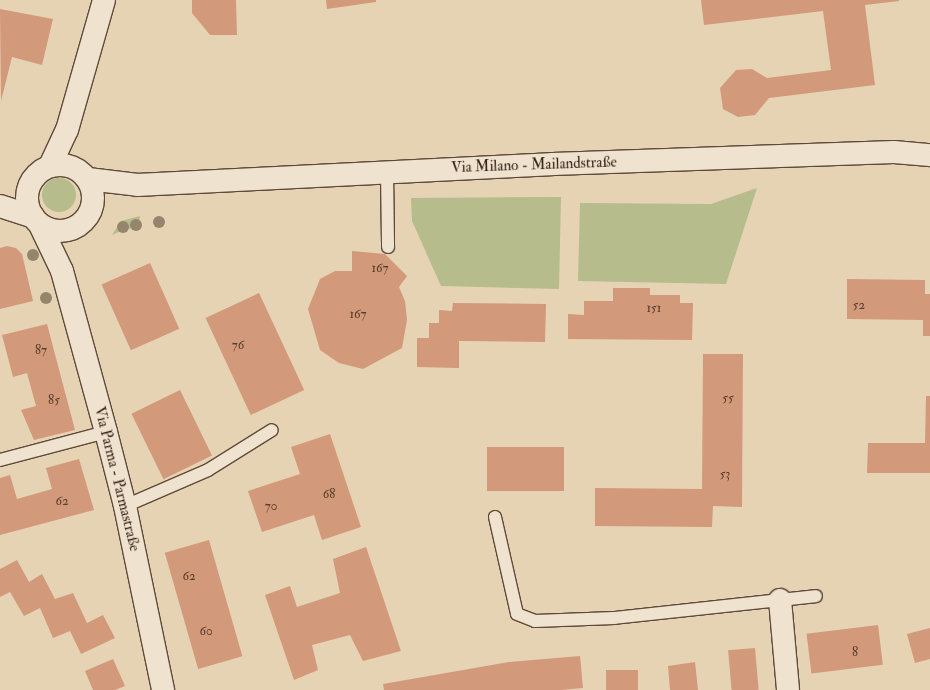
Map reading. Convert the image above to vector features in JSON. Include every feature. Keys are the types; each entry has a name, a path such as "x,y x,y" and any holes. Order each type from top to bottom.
{"street":[{"path":"36,221 27,201 30,185 35,177 50,166 67,130 104,0"},
{"path":"0,206 36,221 56,232 73,229 86,218 94,203 93,191 83,175 67,130"},
{"name":"Via Milano - Mailandstraße","path":"83,175 138,185 387,171 886,153 930,155"},
{"path":"50,166 65,165 83,175"},
{"path":"0,201 30,185"},
{"name":"Via Milano - Mailandstraße","path":"94,203 138,185"},
{"name":"Via Parma - Parmastraße","path":"36,221 62,271 106,432 125,506 163,690"},
{"name":"Via Parma - Parmastraße","path":"62,271 73,229"},
{"path":"780,600 788,690"}],"lane":[{"path":"387,171 388,247"},
{"path":"125,506 208,470 272,430"},
{"path":"0,460 106,432"},
{"path":"495,517 517,614 535,620 614,618 816,596"}],"green space":[{"path":"59,178 71,183 76,195 71,207 59,212 47,207 42,195 47,183"},
{"path":"757,188 726,284 578,281 580,203 711,204"},
{"path":"561,197 559,289 441,286 412,221 411,198"},
{"path":"140,216 138,227 123,230 112,235 121,221"}],"building":[{"path":"192,0 236,0 237,35 210,35 192,13"},
{"path":"326,0 376,0 376,2 327,9"},
{"path":"701,0 899,1 865,5 875,85 769,98 755,115 738,117 723,109 720,88 736,70 752,69 767,78 831,70 823,11 704,25"},
{"path":"0,9 53,19 42,65 12,57 1,101"},
{"path":"7,246 16,248 22,254 33,301 0,309 0,248"},
{"path":"352,251 385,254 407,276 399,287 405,301 407,320 402,348 363,369 339,363 320,350 308,309 320,279 335,271 352,271"},
{"path":"150,263 179,329 131,350 102,285"},
{"path":"847,279 925,280 925,294 930,294 930,336 923,336 923,320 847,319"},
{"path":"613,288 650,288 650,295 680,295 680,303 693,303 692,340 568,339 568,314 584,315 584,301 613,301"},
{"path":"259,293 304,390 251,415 206,318"},
{"path":"453,303 546,304 545,342 459,341 459,368 417,367 417,338 429,338 429,323 439,323 439,310 452,311"},
{"path":"47,324 75,430 34,440 21,410 36,406 27,373 13,377 2,335"},
{"path":"703,354 743,354 742,507 713,506 712,527 595,526 595,488 702,489"},
{"path":"180,390 212,456 163,479 131,414"},
{"path":"926,396 930,396 930,473 867,473 868,443 925,443"},
{"path":"330,434 361,527 322,540 314,515 262,532 248,491 300,474 291,447"},
{"path":"487,447 564,447 564,491 487,491"},
{"path":"79,459 94,510 0,535 0,478 10,475 17,499 52,489 46,468"},
{"path":"209,540 242,656 198,669 165,553"},
{"path":"366,547 401,651 363,661 350,635 312,645 318,670 294,680 265,595 290,586 297,607 340,593 333,559"},
{"path":"17,560 29,582 42,574 55,599 73,593 87,623 103,615 115,638 81,654 70,631 53,638 40,608 24,616 10,592 0,597 0,569"},
{"path":"878,625 883,665 811,673 807,634"},
{"path":"930,628 930,659 915,663 907,634"},
{"path":"755,648 759,690 732,690 728,650"},
{"path":"580,656 583,688 561,690 384,690 383,684 509,662"},
{"path":"113,659 125,686 115,690 93,690 85,671"},
{"path":"695,662 698,690 670,690 668,666"},
{"path":"606,670 638,670 638,690 606,690"}]}
